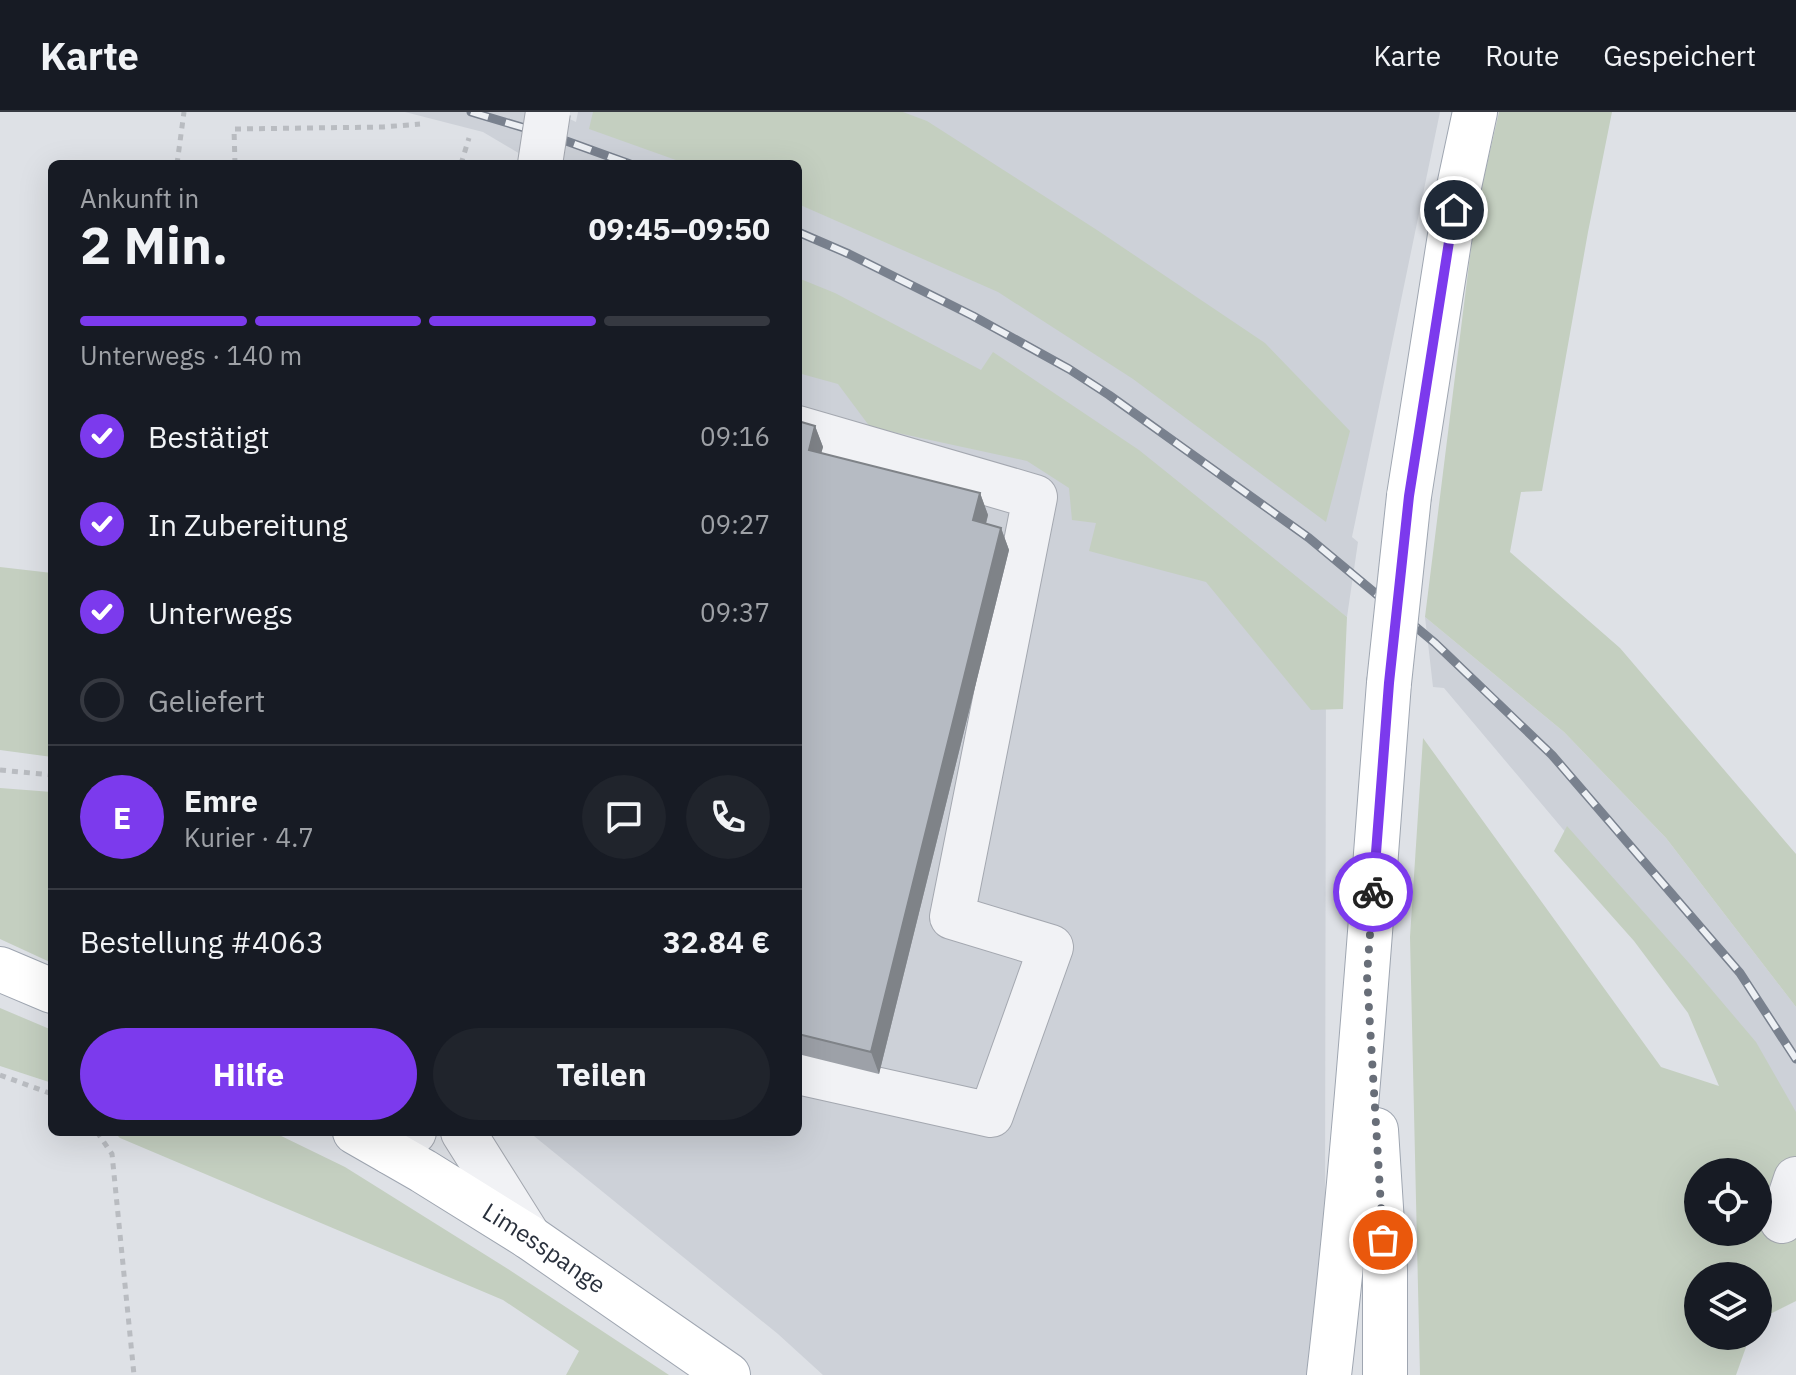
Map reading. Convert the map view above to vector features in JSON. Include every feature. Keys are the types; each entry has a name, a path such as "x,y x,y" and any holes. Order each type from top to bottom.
{"main road":[{"path":"1329,1375 1342,1264 1367,976 1389,683 1409,496 1454,210 1475,112"},
{"path":"0,969 48,989"},
{"path":"1367,976 1385,1270 1385,1375"},
{"name":"Limesspange","path":"375,1136 529,1237 728,1375"},
{"path":"1342,1264 1343,1375"}],"street":[{"path":"541,160 548,112"},
{"path":"802,429 1035,497 952,917 1051,947 991,1115 802,1073"},
{"path":"466,1136 529,1237"},
{"path":"1782,1221 1796,1179"}],"path":[{"path":"178,160 184,112"},
{"path":"235,160 234,129 420,124"},
{"path":"462,160 469,138"},
{"path":"0,770 48,775"},
{"path":"0,1075 48,1093"},
{"path":"100,1136 112,1154 134,1375"}],"shaded area":[{"path":"405,112 555,112 576,122 578,112 1440,112 1352,537 1358,542 1347,617 1338,610 1326,665 1325,1211 1309,1375 823,1375 778,1334 534,1136 802,1136 802,160 530,160 483,132"},
{"path":"1425,617 1564,732 1666,838 1796,1007 1796,1131 1770,1075 1444,688 1433,687"}],"green space":[{"path":"593,112 903,112 927,121 1265,343 1350,431 1326,522 1133,379 998,292 802,206 802,160 676,160 589,129"},
{"path":"1499,112 1612,112 1542,491 1521,492 1510,552 1620,648 1796,854 1796,1007 1666,838 1564,732 1425,617 1475,216"},
{"path":"802,280 835,293 981,370 993,352 1139,450 1347,617 1343,709 1311,710 1206,582 1089,551 1096,523 1072,520 1069,488 1027,461 870,427 838,384 802,374"},
{"path":"0,567 48,573 48,756 0,750"},
{"path":"1423,738 1661,1067 1719,1086 1688,1013 1634,941 1554,851 1567,826 1756,1042 1796,1112 1796,1301 1772,1313 1772,1262 1684,1262 1684,1350 1745,1350 1736,1375 1420,1375 1410,937"},
{"path":"0,788 48,792 48,961 0,939"},
{"path":"0,1008 48,1028 48,1082 0,1066"},
{"path":"118,1136 281,1136 345,1167 669,1375 566,1375 579,1351 503,1300"}],"building":[{"path":"802,422 815,426 809,450 980,493 973,520 1001,528 871,1052 802,1035"}],"railway":[{"path":"471,112 619,160"},
{"path":"802,234 973,316 1069,369 1309,538 1435,643 1552,755 1740,973 1796,1059"}],"way so far":[{"path":"1373,892 1367,976 1383,1240"}],"route":[{"path":"1373,892 1389,683 1409,496 1454,210"}]}
